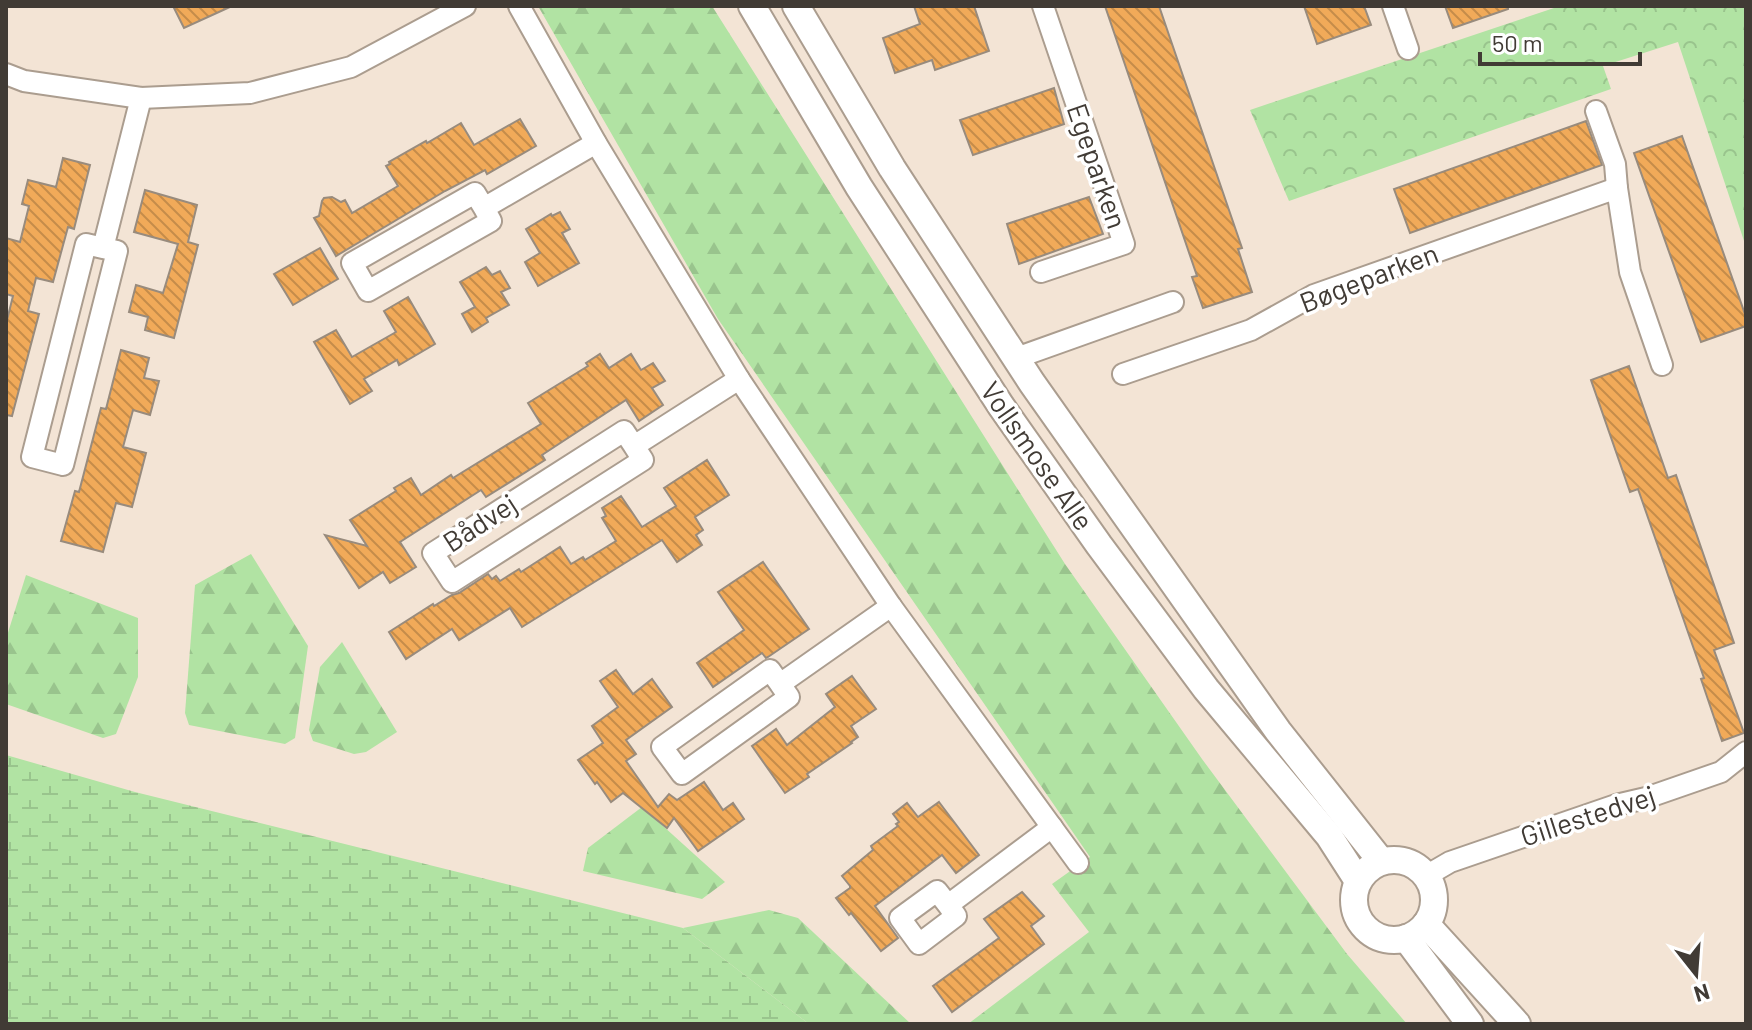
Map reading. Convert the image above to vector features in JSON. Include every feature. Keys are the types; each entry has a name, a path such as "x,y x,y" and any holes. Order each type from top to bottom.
{"street":[{"path":"6,74 24,81 141,98 250,93 351,67 465,6"},
{"path":"519,6 596,143 739,379 891,606 1078,863"},
{"name":"Vollsmose Alle","path":"752,6 859,187 1001,406 1190,667 1329,836 1358,881"},
{"name":"Vollsmose Alle","path":"796,6 892,168 1016,358 1278,731 1381,861"},
{"name":"Egeparken","path":"1041,272 1124,244 1043,6"},
{"path":"1393,6 1408,49"},
{"path":"103,248 141,98"},
{"path":"1596,111 1615,164 1630,272 1662,365"},
{"path":"484,208 596,143"},
{"name":"Bøgeparken","path":"1123,374 1251,330 1314,295 1617,188"},
{"path":"475,193 484,208 491,221 368,291 352,263 475,193"},
{"path":"86,244 103,248 117,251 63,465 32,457 86,244"},
{"path":"1016,358 1173,302"},
{"path":"634,446 739,379"},
{"name":"Bådvej","path":"624,431 634,446 643,460 452,582 433,553 624,431"},
{"path":"780,684 891,606"},
{"path":"770,670 780,684 789,697 682,774 662,747 770,670"},
{"name":"Gillestedvej","path":"1426,876 1448,863 1721,772 1746,752"},
{"path":"948,905 1052,827"},
{"path":"1398,860 1413,865 1426,876 1432,888 1432,913 1416,931 1394,940 1369,932 1359,921 1354,908 1358,881 1368,869 1381,861 1398,860"},
{"path":"1416,931 1470,1024"},
{"path":"1416,931 1517,1024"}],"green space":[{"path":"538,6 712,6 1065,564 1202,759 1347,954 1407,1024 968,1024 1089,932 1052,884 1090,857 718,319"},
{"path":"1560,6 1746,6 1746,247 1678,42 1603,66 1611,89 1289,201 1250,110"},
{"path":"251,554 308,646 295,738 285,744 189,725 185,713 195,585"},
{"path":"26,575 138,618 138,677 116,734 103,738 6,704 6,639"},
{"path":"342,642 397,732 366,752 354,754 313,741 309,730 320,667"},
{"path":"6,755 135,792 683,928 809,1024 6,1024"},
{"path":"642,807 725,882 702,899 583,871 588,848"},
{"path":"769,910 798,918 911,1024 809,1024 683,928"}],"building":[{"path":"173,6 232,6 184,28"},
{"path":"914,6 974,6 989,51 935,70 932,60 895,73 883,38 920,24"},
{"path":"1105,6 1159,6 1242,248 1238,249 1252,292 1203,308 1192,277 1197,276"},
{"path":"1304,6 1364,6 1371,25 1317,44"},
{"path":"1445,6 1508,6 1508,9 1453,28"},
{"path":"1054,88 1064,124 973,155 960,120"},
{"path":"520,119 536,146 487,174 485,170 445,191 336,256 314,218 319,216 324,198 345,200 352,213 398,186 386,166 426,141 461,123 474,145"},
{"path":"1586,121 1602,165 1410,233 1394,189"},
{"path":"1682,136 1746,317 1746,326 1701,342 1634,153"},
{"path":"63,158 90,165 74,229 68,227 53,282 36,278 28,311 39,314 12,416 6,415 6,324 13,296 6,294 6,238 20,242 29,206 22,204 28,180 56,187"},
{"path":"145,190 197,205 188,242 198,245 174,338 145,330 148,317 129,312 136,285 163,293 178,244 134,232"},
{"path":"1089,197 1103,234 1019,264 1007,224"},
{"path":"560,212 570,229 562,233 579,263 538,286 525,262 540,253 526,229"},
{"path":"320,248 338,279 293,305 274,274"},
{"path":"486,267 492,275 500,271 510,288 501,292 509,305 486,318 488,322 472,332 462,314 475,307 460,282"},
{"path":"408,297 435,344 399,365 397,360 364,379 372,391 350,404 314,342 336,330 352,357 396,332 384,311"},
{"path":"121,350 149,358 144,378 159,381 150,415 133,410 123,447 146,453 132,507 116,503 103,552 61,541 75,491 79,492 101,408 106,409"},
{"path":"600,354 609,368 631,354 641,370 653,363 665,381 652,388 663,405 639,421 626,400 542,455 545,460 486,497 481,490 400,542 416,567 390,583 383,572 359,588 325,535 367,546 350,520 411,478 421,495 541,424 528,403 588,366 586,363"},
{"path":"1629,366 1668,478 1676,475 1734,643 1714,650 1744,733 1722,741 1701,679 1704,678 1638,489 1630,492 1591,380"},
{"path":"707,460 729,495 695,517 703,530 696,535 702,545 677,562 662,540 522,627 510,608 459,640 452,629 406,659 389,632 488,574 500,581 519,569 521,572 560,547 571,564 583,557 585,560 616,541 602,518 606,516 602,508 621,496 642,527 676,506 664,488"},
{"path":"763,562 809,629 768,657 762,653 713,687 697,663 744,630 718,592"},
{"path":"616,670 633,694 652,679 672,707 626,740 636,754 626,761 658,807 669,794 677,800 704,782 723,810 733,803 744,819 698,851 674,818 667,828 623,793 611,802 578,760 603,743 592,726 618,707 600,681"},
{"path":"852,676 876,709 851,726 858,737 852,743 785,793 752,746 776,729 787,745 835,707 826,694"},
{"path":"939,802 979,855 956,873 942,855 875,906 898,938 881,951 836,898 850,888 842,876 873,850 871,846 898,826 896,824 899,822 893,814 907,803 918,817"},
{"path":"1022,892 1044,916 1031,926 1044,944 952,1012 933,986 999,938 984,919"}]}
